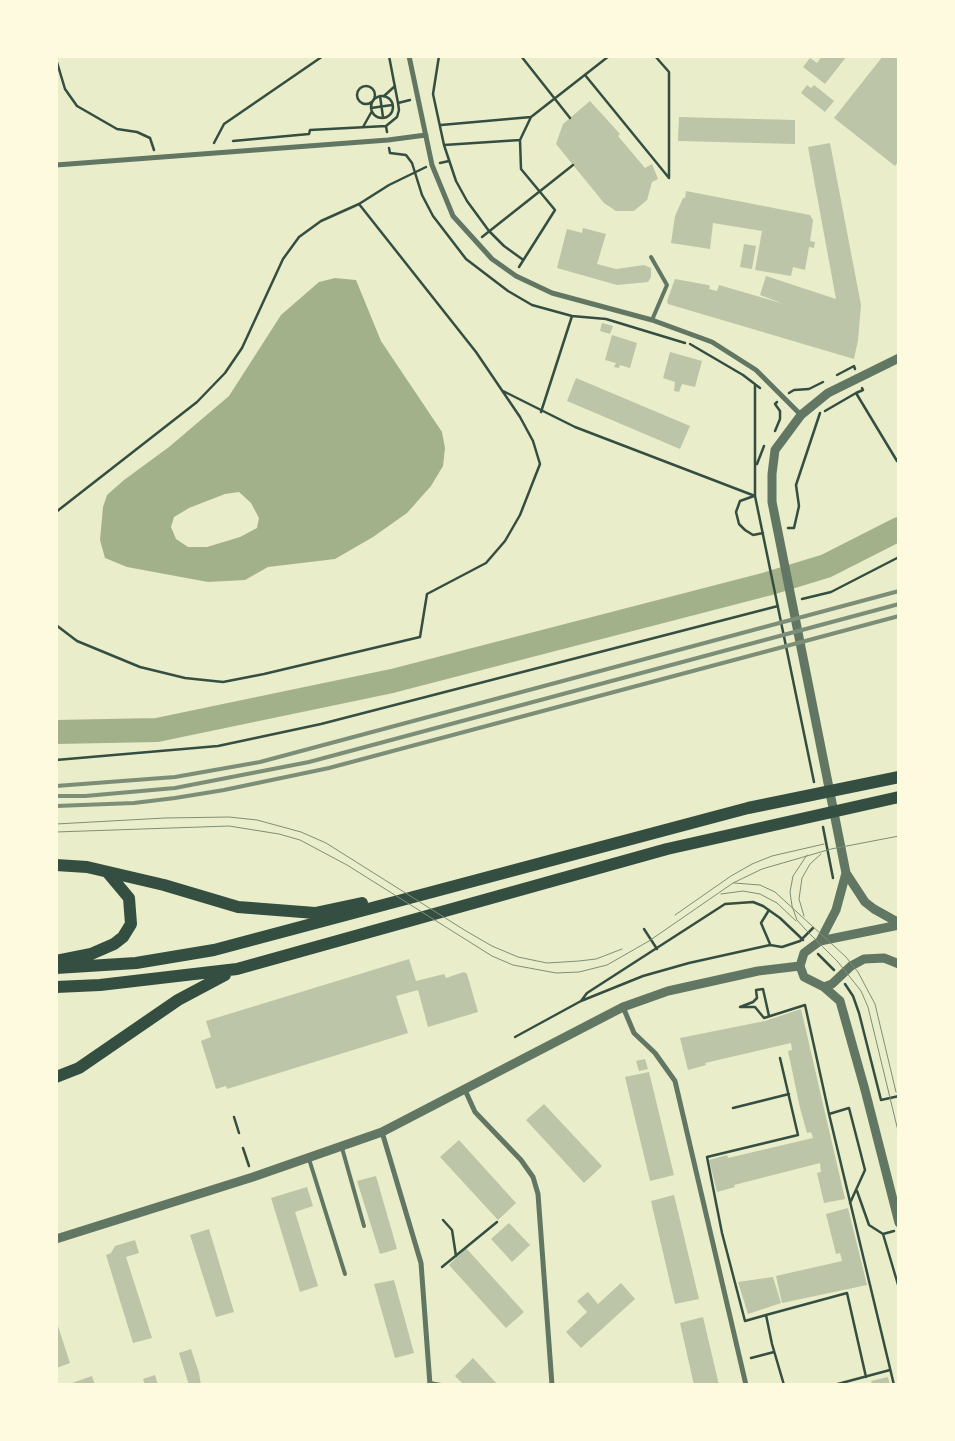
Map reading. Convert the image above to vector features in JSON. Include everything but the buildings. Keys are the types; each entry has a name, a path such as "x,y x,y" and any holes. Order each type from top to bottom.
{"highway":[{"path":"56,968 136,963 214,950 292,931 470,881 748,808 899,777"},
{"path":"56,987 100,985 237,969 667,849 899,797"},
{"path":"56,865 87,867 164,885 238,907 315,913 470,881"},
{"path":"56,961 92,954 114,944 123,937 131,924 129,898 108,873"},
{"path":"56,1077 79,1068 178,1000 237,969"}],"street":[{"path":"409,56 432,165 453,216 476,243 516,276 552,292 680,328 736,355 756,370 800,415"},
{"path":"56,165 388,140 426,135"},
{"path":"897,357 828,393 800,415 775,450 772,502 846,873 865,902 899,924"},
{"path":"846,873 836,910 820,940 804,953 800,966 804,977 824,987 840,1001 899,1223"},
{"path":"820,940 899,924"},
{"path":"824,987 838,979 856,962 873,957 884,958 899,964"},
{"path":"56,1238 309,1159 382,1132 623,1007 668,991 758,972 800,966"},
{"path":"623,1007 634,1033 655,1053 675,1081 746,1385"},
{"path":"465,1090 475,1112 520,1160 533,1177 538,1194 552,1385"},
{"path":"382,1132 421,1263 430,1384"}],"lane":[{"path":"651,256 667,285 652,320"},
{"path":"342,1148 364,1226"},
{"path":"309,1159 345,1274"},
{"path":"430,1384 441,1385"}],"path":[{"path":"214,144 224,124 323,56"},
{"path":"309,134 310,130 386,126 397,117 399,110 389,56"},
{"path":"439,56 433,94 444,144 456,181 467,201 489,231 504,246 522,259"},
{"path":"521,56 570,118"},
{"path":"516,276 522,259 555,210 521,169 520,140 531,117 609,56"},
{"path":"584,75 669,178 669,72 655,56"},
{"path":"56,59 64,89 76,106 116,129 138,132 150,138 154,150"},
{"path":"363,128 372,110 373,101 376,95 374,88 368,85 359,88 356,94 361,103 368,104 373,101 380,96 384,96 395,86"},
{"path":"398,103 433,94"},
{"path":"380,96 383,118"},
{"path":"384,96 393,105"},
{"path":"372,110 382,106 393,105"},
{"path":"372,110 378,117 383,118 391,113 393,105"},
{"path":"391,113 397,117"},
{"path":"440,125 531,117"},
{"path":"56,512 197,402 225,373 242,348 283,258 299,237 321,221 359,204 414,172 412,163 406,155 390,153 386,126"},
{"path":"444,144 520,140"},
{"path":"476,243 573,165"},
{"path":"56,625 77,641 140,668 185,678 223,682 420,637 428,594 486,563 505,541 520,515 540,464 533,442 476,352 359,204"},
{"path":"541,412 572,316 606,320 690,344 755,384 755,496 815,788"},
{"path":"786,529 794,528 799,506 796,485 820,414 863,390 854,366 836,376"},
{"path":"770,438 780,419 780,411 775,404 794,390 810,389 827,380"},
{"path":"502,391 541,412 686,471 755,496"},
{"path":"856,393 897,461"},
{"path":"755,467 765,445"},
{"path":"755,496 740,501 736,512 739,524 753,535 769,532"},
{"path":"793,602 832,592 899,557"},
{"path":"56,760 218,746 302,728 783,604"},
{"path":"821,817 833,876"},
{"path":"581,1001 587,993 657,949 712,910 725,904 753,902 769,910 760,923 770,945"},
{"path":"515,1037 581,1001 643,976 770,945 782,947 800,942 818,924"},
{"path":"644,929 657,949"},
{"path":"769,1016 763,988 756,990 757,998 753,1002 740,1007 741,1009 755,1007 764,1018 805,1005 894,1385"},
{"path":"780,1058 798,1135 707,1157 722,1233 745,1321 847,1293 866,1376"},
{"path":"734,1108 789,1094"},
{"path":"881,1100 899,1096"},
{"path":"829,1114 849,1108 865,1170 850,1203"},
{"path":"234,1117 239,1133"},
{"path":"243,1148 249,1166"},
{"path":"856,1190 869,1225 883,1234 899,1288"},
{"path":"443,1220 452,1230 456,1256"},
{"path":"442,1266 497,1222"},
{"path":"883,1234 899,1230"},
{"path":"766,1315 784,1385"},
{"path":"751,1358 774,1352"},
{"path":"834,1385 890,1370"}],"shaded area":[{"path":"335,278 356,280 381,341 442,432 445,448 443,466 431,486 407,513 373,537 335,559 268,567 245,580 208,582 127,567 105,558 100,540 103,507 107,495 169,447 229,396 281,315 319,282","holes":["239,492 251,503 259,518 257,528 240,537 207,547 188,547 176,539 171,527 174,517 189,508 225,494"]}],"waterway":[{"path":"56,732 157,730 392,681 767,584 826,566 899,529"}],"tram line":[{"path":"56,824 165,818 229,817 257,820 301,832 326,843 466,931 492,946 518,957 547,963 579,961 596,959 622,949"},
{"path":"56,832 229,826 279,834 300,840 347,865 492,956 513,965 556,973 579,972 607,965 649,941 733,883 762,869 831,849 899,836"},
{"path":"675,915 731,876 752,864 772,856 824,844"},
{"path":"804,916 799,899 802,878 810,864 821,854"},
{"path":"807,855 793,876 790,892 792,906 797,920 838,962 861,991 868,1007 899,1135"},
{"path":"734,883 760,885 775,892 846,957 858,972 875,1004 896,1092"},
{"path":"721,894 743,891 760,894 777,903 796,921"}],"railway":[{"path":"56,786 175,777 260,762 899,591"},
{"path":"56,796 85,796 175,788 309,762 899,604"},
{"path":"56,806 134,803 175,798 224,790 329,768 899,616"}]}
